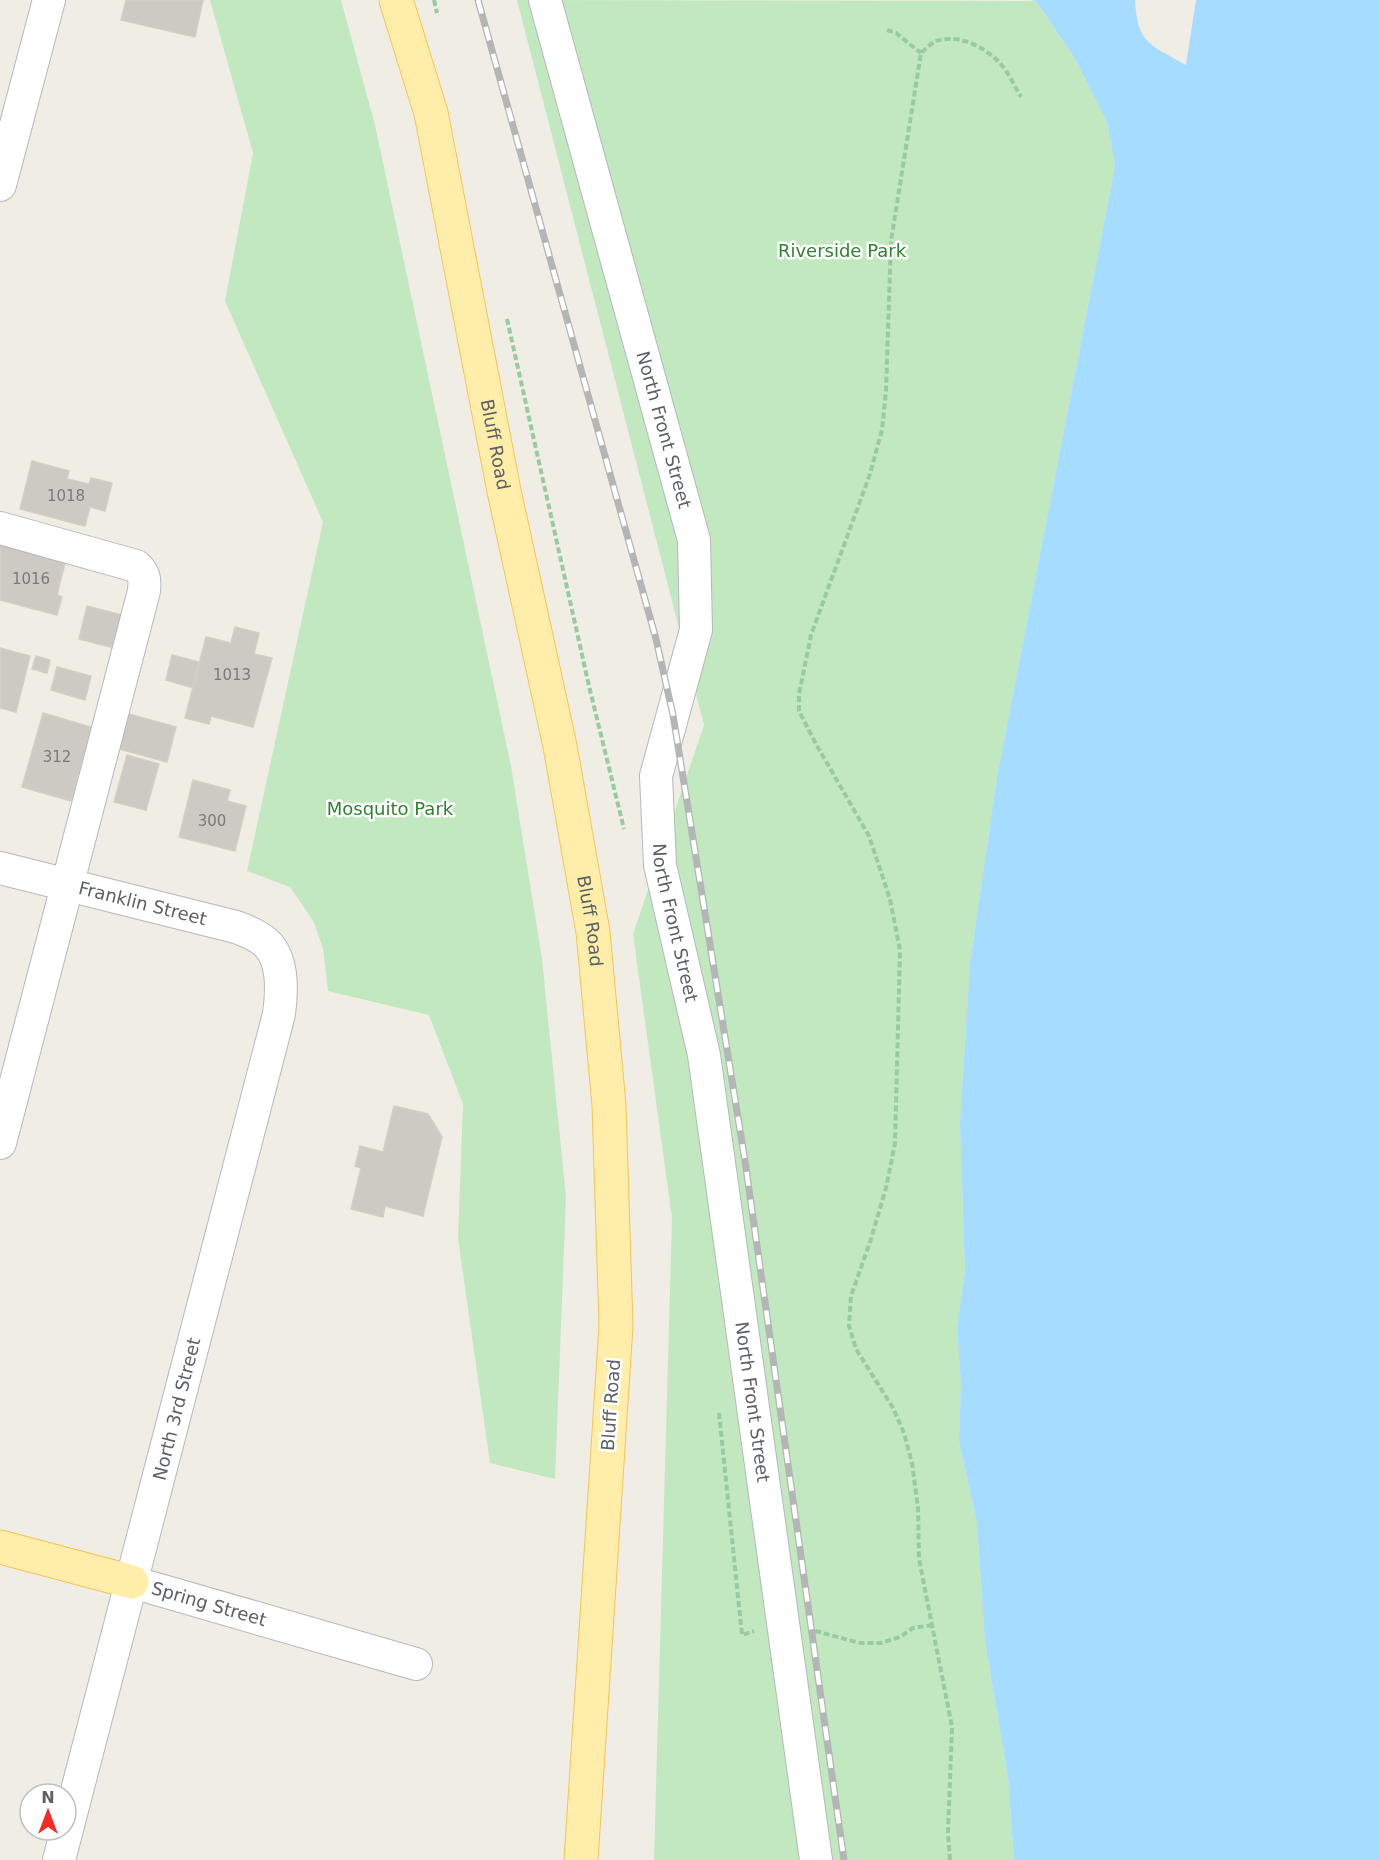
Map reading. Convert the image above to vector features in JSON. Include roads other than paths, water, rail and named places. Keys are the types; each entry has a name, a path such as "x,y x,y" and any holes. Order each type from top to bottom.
{"main road":[{"name":"Bluff Road","path":"396,0 431,113 504,491 560,746 593,932 609,1105 616,1326 581,1860"},
{"name":"Spring Street","path":"0,1547 132,1582"}],"street":[{"path":"0,185 49,0"},
{"name":"North Front Street","path":"545,0 694,540 696,630 656,776 660,865 704,1055 816,1860"},
{"path":"0,528 136,566 143,573 144,591 0,1143"},
{"name":"Franklin Street","path":"0,868 236,927 253,933 268,944 275,957"},
{"name":"North 3rd Street","path":"59,1860 279,1014 282,991 275,957"},
{"name":"Spring Street","path":"132,1582 416,1664"}],"water":[{"path":"1030,0 1135,0 1139,26 1148,42 1186,65 1196,0 1380,0 1380,1860 1014,1860 1008,1777 985,1642 977,1523 959,1441 961,1384 957,1327 965,1271 960,1123 970,963 997,777 1115,166 1107,122 1074,57 1036,1"}],"railway":[{"path":"478,0 656,639 673,715 745,1161 844,1860"}],"park label":[{"name":"Riverside Park","path":"842,251"},
{"name":"Mosquito Park","path":"390,809"}]}
